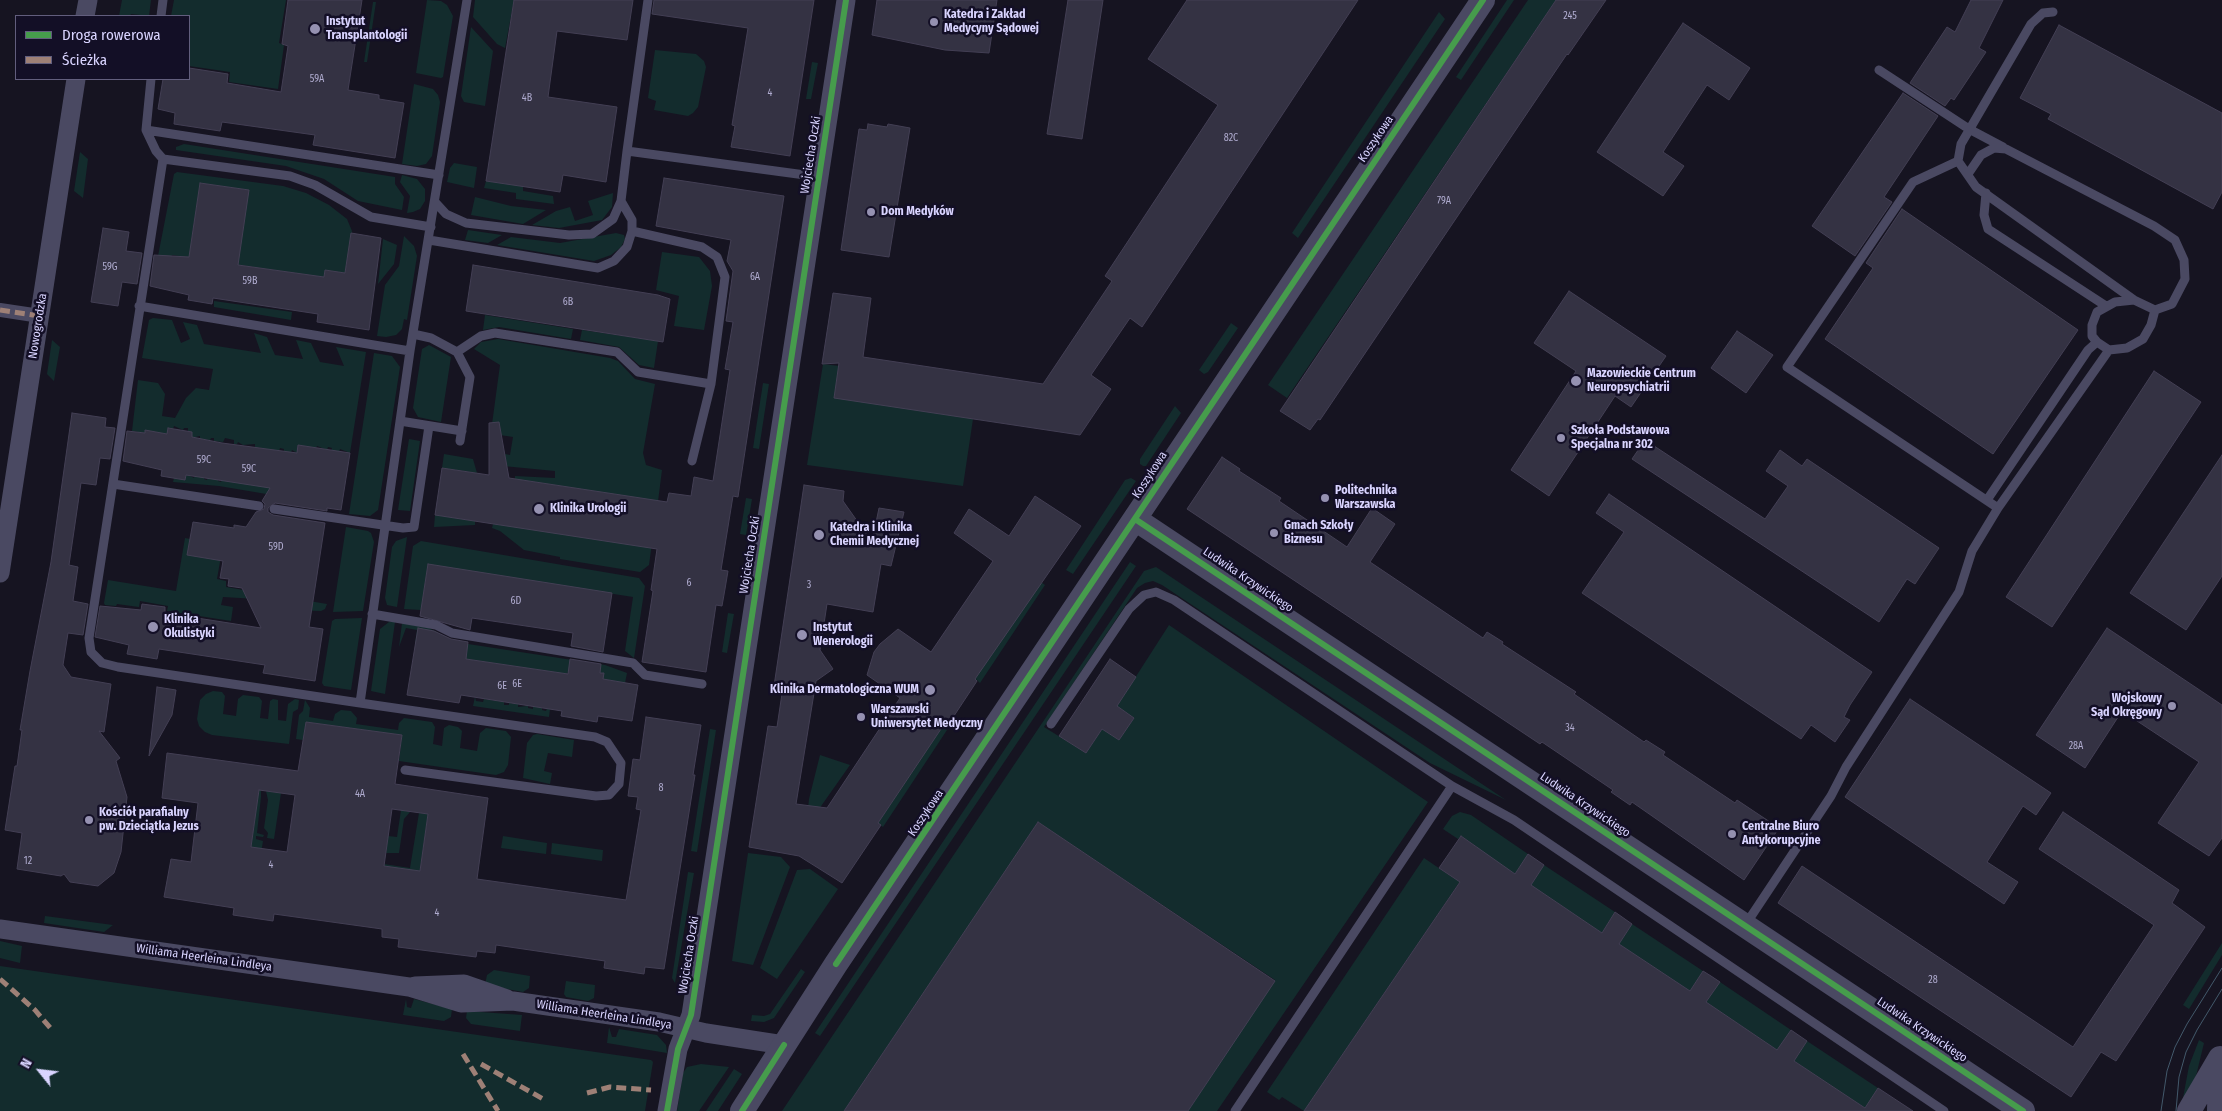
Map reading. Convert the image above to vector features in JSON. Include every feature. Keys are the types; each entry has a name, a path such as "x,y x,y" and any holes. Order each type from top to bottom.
{"street":[{"path":"86,15 88,0"},
{"name":"Wojciecha Oczki","path":"667,1111 676,1059 691,1015 846,0"},
{"name":"Koszykowa","path":"742,1111 1135,519 1483,0"},
{"name":"Nowogrodzka","path":"0,573 76,80"},
{"path":"0,310 40,316"},
{"name":"Ludwika Krzywickiego","path":"1135,519 2023,1111"},
{"name":"Williama Heerleina Lindleya","path":"0,929 409,987 464,984 513,1002 659,1022 784,1046"},
{"path":"2189,1111 2221,1054"},
{"path":"2219,1111 2221,1054"}],"lane":[{"path":"161,15 163,0"},
{"path":"360,703 410,351 467,0"},
{"path":"435,202 446,214 466,222 568,236 592,234 613,219 621,201 648,0"},
{"path":"1879,70 1969,129 2154,226 2175,240 2184,260 2185,280 2172,304 2155,310 2134,300 1976,187 1958,160 1960,144 1969,129 2031,24 2043,13 2053,12"},
{"path":"151,80 146,130 156,151 163,159 290,176 315,185 371,218 431,227"},
{"path":"146,130 439,175"},
{"path":"1968,174 1981,155 1994,148 2006,149"},
{"path":"627,151 820,177"},
{"path":"163,159 89,638 91,652 102,663 118,668 595,737 607,742 621,763 618,784 609,795 596,796 406,770"},
{"path":"1958,160 1913,182 1786,368 1998,508"},
{"path":"1986,194 1984,215 1988,229 2106,306"},
{"path":"429,240 598,268 614,261 627,247 632,231 632,220 621,201"},
{"path":"632,231 702,247 717,258 725,277 711,384 692,461"},
{"path":"2134,300 2106,306 2097,312 2092,325 2092,336 2097,342 2109,350 2127,348 2143,339 2151,326 2155,310"},
{"path":"139,306 410,351"},
{"path":"457,352 480,336 495,332 617,352 638,372 711,384"},
{"path":"413,334 431,338 457,352 470,377 460,441"},
{"path":"1987,500 2088,350 2097,342"},
{"path":"1745,925 1831,796 1846,767 1959,592 1972,551 1998,508 2109,350"},
{"path":"400,421 462,431"},
{"path":"274,508 385,526 414,527 429,426"},
{"path":"113,484 259,506"},
{"path":"1051,724 1129,609 1144,594 1156,592 1174,600 1452,786 1514,820 1944,1111"},
{"path":"372,614 436,626 452,632 633,663 645,675 702,684"},
{"path":"1235,1111 1452,786"}],"green space":[{"path":"122,0 151,0 149,15 119,15"},
{"path":"174,0 286,0 279,43 284,45 278,89 229,82 230,72 190,66 190,15 171,15"},
{"path":"427,0 441,1 447,5 453,16 443,77 441,78 416,73"},
{"path":"475,0 514,0 505,48 497,44 473,17"},
{"path":"1507,0 1514,0 1461,80 1456,77"},
{"path":"1528,0 1556,0 1287,398 1268,385"},
{"path":"373,2 376,2 367,62 364,62"},
{"path":"1439,12 1445,19 1298,238 1292,233"},
{"path":"471,27 493,51 485,106 464,102 461,96"},
{"path":"655,50 696,54 704,61 706,67 698,107 688,116 654,110 656,101 648,98"},
{"path":"812,62 818,63 811,99 806,99"},
{"path":"414,84 433,89 438,95 440,102 432,156 426,164 417,166 402,164"},
{"path":"184,144 395,177 395,184 404,197 402,210 358,201 324,179 286,166 176,150 176,147"},
{"path":"80,152 88,159 83,198 74,191"},
{"path":"454,163 477,167 474,188 447,182 450,168"},
{"path":"177,172 283,186 306,193 329,205 347,219 352,231 345,273 325,270 324,277 218,262 249,190 200,183 191,242 194,258 172,255 171,258 158,256 174,174"},
{"path":"402,175 417,179 425,189 425,201 420,209 413,212 407,213 410,196 400,182"},
{"path":"486,181 523,186 523,191 553,196 554,204 516,199 516,193 484,188"},
{"path":"613,193 612,207 602,220 559,228 532,225 556,211 570,207 575,221 593,215 588,201"},
{"path":"475,197 511,206 546,210 523,224 471,215"},
{"path":"468,230 502,235 488,243 465,240"},
{"path":"616,233 624,235 625,239 621,247 611,255 594,261 497,245 511,237 560,243"},
{"path":"404,236 414,246 417,256 407,320 404,319 402,329 396,335 377,336 385,285 399,266"},
{"path":"383,239 397,245 394,264 378,284"},
{"path":"662,252 699,257 710,271 712,286 704,330 674,326 679,296 656,290"},
{"path":"214,301 292,312 291,320 214,307"},
{"path":"485,315 573,329 571,339 499,327 483,330"},
{"path":"153,318 172,320 181,343 190,339 183,322 197,325 204,344 261,353 254,333 267,337 275,355 303,359 296,340 311,343 320,362 344,366 336,347 366,352 350,453 340,449 339,452 331,451 332,448 328,447 327,450 317,446 316,448 298,445 297,453 292,450 291,453 280,448 279,451 255,447 255,444 243,445 238,442 234,444 234,440 225,438 223,442 214,441 214,438 210,440 200,439 200,436 191,438 192,432 188,431 188,428 183,430 174,426 173,429 168,428 167,434 145,430 145,433 132,431 138,380 158,383 165,394 162,416 175,418 186,398 196,388 209,390 213,369 142,358 149,320"},
{"path":"1231,323 1238,328 1208,372 1204,374 1199,370"},
{"path":"582,330 658,341 654,368 639,365 619,347 580,340"},
{"path":"498,339 610,358 618,361 635,379 655,384 643,453 646,465 662,470 655,525 638,498 515,479 515,476 555,478 555,471 503,466 505,454 510,455 513,437 500,435 490,439 500,365 474,349 481,342"},
{"path":"52,340 60,347 54,381 47,374"},
{"path":"429,345 451,357 441,422 418,417 413,408 422,349"},
{"path":"374,353 392,356 400,367 378,510 370,516 349,514"},
{"path":"823,364 839,366 973,419 963,486 807,465"},
{"path":"763,383 769,384 759,449 753,448"},
{"path":"1175,406 1181,413 1146,466 1143,466 1140,464 1140,459"},
{"path":"409,439 420,441 410,511 398,510"},
{"path":"444,454 473,459 477,473 442,468"},
{"path":"186,474 194,478 195,475 204,477 207,480 208,477 218,479 221,482 222,479 291,490 290,498 219,486 173,482 174,478 185,480"},
{"path":"1131,478 1136,481 1073,574 1066,570 1125,480"},
{"path":"746,498 752,499 746,535 740,534"},
{"path":"435,515 475,521 475,525 434,527"},
{"path":"493,524 653,535 649,565 640,572 560,559 560,557 524,550 500,531 492,528"},
{"path":"346,527 368,531 371,533 374,542 363,611 333,612"},
{"path":"407,537 397,607 387,605 385,598 392,547 396,541"},
{"path":"185,538 190,539 187,555 211,559 221,556 217,579 226,581 226,587 327,604 325,609 321,611 291,610 291,601 223,597 221,605 233,607 231,621 167,611 168,606 140,601 139,607 117,604 116,606 105,605 108,580 176,591"},
{"path":"421,541 639,578 645,586 634,658 625,651 633,597 428,565 421,610 404,609 413,546"},
{"path":"1130,562 1136,566 820,1036 815,1033"},
{"path":"1156,567 1506,800 1430,763 1162,585 1153,581 1145,583 1137,588 1044,727 1086,753 1102,729 1119,740 1134,718 1117,706 1169,625 1428,802 1217,1111 1188,1111 1275,980 1038,822 844,1111 782,1111 1144,571"},
{"path":"1041,582 1045,585 980,683 975,678"},
{"path":"728,613 734,614 727,653 722,652"},
{"path":"362,618 351,690 324,686 322,683 332,621 335,619"},
{"path":"389,622 395,622 385,694 371,691 380,629"},
{"path":"402,623 429,628 455,642 605,665 627,673 625,683 603,679 603,673 569,669 567,674 466,659 467,651 415,643 417,630 406,628 399,647"},
{"path":"213,691 222,692 225,696 223,714 236,716 238,699 243,695 259,697 262,701 260,718 268,719 270,701 273,699 278,700 278,720 286,721 288,704 295,699 299,700 298,709 293,712 289,744 212,735 205,732 199,726 197,719 200,700 206,694"},
{"path":"475,697 476,701 483,702 484,699 504,702 504,705 509,705 509,703 518,704 518,707 528,706 528,708 533,709 533,706 546,711 547,708 550,709 549,717 473,706"},
{"path":"305,700 310,708 309,717 333,721 335,714 341,710 351,711 357,718 356,724 398,730 399,723 404,718 432,722 435,727 433,744 442,746 444,728 449,725 458,727 462,731 460,748 477,751 480,733 486,728 506,731 511,737 508,765 504,772 496,775 399,761 402,735 306,722 303,740 296,739 299,715 303,711"},
{"path":"943,726 947,730 883,827 878,823"},
{"path":"710,729 716,730 697,852 691,851"},
{"path":"533,735 574,740 572,757 548,753 544,771 552,773 550,784 523,778 527,743"},
{"path":"820,755 850,765 812,819 807,818 809,799"},
{"path":"259,790 261,790 261,797 257,833 264,835 263,837 256,836 256,839 263,841 261,854 250,853"},
{"path":"266,791 281,793 274,839 267,838 268,833 264,828 268,800"},
{"path":"401,810 410,812 404,819 399,853 386,853 388,836 397,837"},
{"path":"1460,812 1471,815 1528,854 1515,874 1480,852 1304,1111 1282,1097 1279,1100 1267,1092 1424,858 1455,879 1477,847 1461,836 1458,839 1443,829 1452,816"},
{"path":"419,813 428,814 419,876 384,866 384,864 410,868"},
{"path":"503,836 547,843 546,854 501,848"},
{"path":"552,843 603,850 602,861 551,854"},
{"path":"748,853 781,857 790,867 753,965 732,961"},
{"path":"1544,865 1615,912 1602,933 1531,885"},
{"path":"810,869 838,889 777,979 760,968 797,870"},
{"path":"688,872 694,873 675,983 672,978"},
{"path":"45,916 113,925 104,932 44,923"},
{"path":"1632,924 1703,971 1690,991 1619,944"},
{"path":"0,941 22,946 20,963 0,958"},
{"path":"2222,943 2222,955 2189,1009 2183,1005"},
{"path":"0,966 651,1060 653,1062 645,1111 0,1111"},
{"path":"801,969 805,972 774,1018 764,1022 751,1021 752,1015 764,1016 770,1014"},
{"path":"494,970 530,976 529,988 523,992 485,985 487,975"},
{"path":"566,981 595,985 594,998 588,1001 566,997 564,994"},
{"path":"1720,982 1791,1030 1777,1050 1706,1002"},
{"path":"406,999 407,1007 411,1008 414,999 452,1009 451,1017 444,1021 403,1015"},
{"path":"467,1011 522,1015 520,1031 471,1024 466,1018"},
{"path":"609,1027 612,1037 616,1037 619,1029 657,1035 666,1045 667,1053 607,1043"},
{"path":"2199,1040 2204,1043 2196,1076 2182,1103 2189,1066"},
{"path":"1807,1041 1878,1088 1865,1108 1794,1061"},
{"path":"701,1064 729,1067 699,1111 677,1111 683,1073 687,1067"},
{"path":"734,1069 742,1074 718,1111 706,1111"}],"building":[{"path":"288,0 362,0 348,90 379,95 379,99 404,103 395,158 313,145 315,135 222,122 220,131 174,124 175,113 158,109 163,80 190,80 190,68 228,74 227,83 281,92 288,46 282,44"},
{"path":"514,0 633,0 627,40 557,31 548,97 617,107 606,182 563,175 560,192 486,181"},
{"path":"654,0 814,0 790,156 731,147 735,126 732,125 748,28 652,14"},
{"name":"Katedra i Zakład Medycyny Sądowej","path":"877,0 997,0 989,53 945,50 872,35"},
{"path":"1068,0 1103,0 1082,139 1047,134"},
{"path":"1187,0 1358,0 1142,327 1130,318 1091,375 1111,389 1080,435 834,398 839,363 822,364 833,293 871,298 863,357 1043,384 1112,281 1105,276 1218,105 1148,59"},
{"path":"1556,0 1606,0 1567,54 1320,420 1318,419 1310,430 1280,411"},
{"path":"1971,0 2003,0 1979,48 1986,52 1954,100 1951,98 1945,106 1910,83 1947,27 1955,32"},
{"path":"1683,23 1750,68 1729,100 1707,85 1663,152 1684,166 1663,196 1597,152"},
{"path":"2059,25 2222,113 2222,192 2213,209 2048,119 2051,114 2020,98"},
{"path":"1903,93 1938,116 1884,197 1892,202 1855,256 1812,226"},
{"name":"Dom Medyków","path":"868,124 887,127 888,124 910,128 889,257 841,250 859,129 867,130"},
{"path":"664,178 784,196 738,497 733,496 721,570 728,571 722,606 716,605 706,672 642,662 653,591 651,590 657,549 435,515 442,468 489,475 489,423 499,422 509,478 667,502 669,493 691,496 694,477 713,481 730,370 725,369 733,322 726,321 733,271 727,261 731,240 656,226"},
{"path":"200,183 249,190 238,265 324,277 325,270 345,273 351,233 381,238 369,330 317,322 318,314 213,298 212,304 188,300 189,295 150,286 154,255 189,257"},
{"path":"1902,209 2078,330 1993,454 1825,339 1873,268 1866,263"},
{"path":"103,228 129,232 126,251 142,253 137,284 122,282 118,306 91,302"},
{"path":"473,265 658,295 670,299 663,342 466,311"},
{"path":"1569,291 1666,356 1631,407 1615,396 1549,496 1511,470 1576,371 1534,343"},
{"path":"1737,331 1773,355 1746,393 1711,368"},
{"path":"2154,371 2201,402 2052,627 2006,597"},
{"path":"72,413 106,418 105,427 115,428 110,459 100,458 96,485 81,483 69,565 78,567 73,601 88,604 83,635 68,633 63,665 71,677 111,684 104,732 99,731 120,758 116,761 127,797 121,852 114,873 98,886 70,882 64,874 61,876 17,869 22,833 5,830 15,766 17,766 22,730 20,730 30,671 51,562"},
{"path":"168,428 192,432 192,437 222,443 297,453 298,445 350,453 341,510 327,508 327,511 275,503 268,508 268,512 273,515 325,523 309,627 323,629 315,681 263,673 265,665 159,649 157,659 127,654 129,645 95,637 100,606 141,610 142,604 165,607 165,613 261,628 242,588 228,586 229,579 220,578 223,561 187,555 193,522 234,528 234,525 246,527 256,512 264,509 265,504 262,501 270,488 186,475 185,480 161,476 162,470 123,461 127,431 145,433 145,430 167,434"},
{"path":"1645,440 1765,519 1788,486 1766,471 1780,450 1802,466 1807,459 1939,548 1915,584 1907,579 1879,622 1632,459"},
{"path":"2222,455 2222,576 2186,630 2130,593"},
{"path":"1222,457 1240,469 1239,471 1281,498 1279,501 1347,547 1372,508 1395,524 1370,562 1483,638 1487,632 1503,642 1502,644 1576,692 1574,694 1644,742 1646,740 1665,752 1663,755 1735,803 1737,800 1779,828 1744,880 1632,802 1630,805 1611,792 1613,790 1542,742 1540,744 1187,509"},
{"name":"Klinika Dermatologiczna WUM","path":"804,485 844,491 843,501 872,542 879,508 904,512 891,566 881,564 873,612 827,604 820,650 833,669 816,681 796,804 827,808 900,698 867,675 874,652 880,644 898,629 931,652 993,561 954,533 969,509 1009,536 1035,496 1081,526 975,679 977,681 946,728 943,726 878,823 881,825 842,883 799,856 749,847 768,726 777,727 783,687 774,686"},
{"path":"1609,494 1872,672 1850,705 1844,717 1850,720 1835,742 1811,725 1801,739 1582,593 1624,532 1596,513"},
{"path":"428,564 612,593 603,652 571,646 573,633 472,618 470,630 420,616"},
{"path":"418,628 434,631 451,639 468,642 466,659 568,674 570,659 601,664 600,673 604,673 603,679 638,685 632,721 598,716 597,722 561,716 562,711 461,695 459,703 407,695"},
{"path":"2107,628 2222,705 2222,838 2209,856 2158,823 2199,762 2122,711 2085,768 2036,735"},
{"path":"1110,659 1136,677 1117,706 1134,718 1119,740 1102,729 1086,753 1059,736"},
{"path":"157,687 176,690 172,715 149,756"},
{"path":"1910,699 2051,793 2036,815 2023,806 1987,862 2018,882 2004,904 1845,797"},
{"path":"646,717 701,725 693,775 695,775 664,969 645,967 644,974 604,968 605,961 496,945 495,953 477,951 476,957 398,947 399,939 382,937 382,929 274,914 273,921 233,915 234,908 164,897 171,859 191,862 198,803 162,798 167,753 298,771 306,722 402,735 395,784 488,798 477,879 626,900 641,810 636,809 638,797 628,796 633,759 640,760","holes":["259,790 295,795 287,852 251,847","392,809 428,814 420,871 384,866"]},
{"path":"2063,812 2179,890 2172,903 2205,927 2116,1061 2101,1052 2071,1097 1778,903 1802,866 2073,1047 2154,925 2039,849"},
{"path":"1038,822 1275,981 1188,1111 844,1111"},
{"path":"1461,836 1515,874 1528,854 1544,865 1531,885 1602,933 1615,912 1632,924 1619,944 1690,991 1703,971 1720,982 1706,1002 1777,1050 1791,1030 1807,1041 1794,1061 1865,1108 1878,1088 1913,1111 1304,1111 1460,882 1439,868"}],"tram line":[{"path":"2161,1111 2167,1071 2175,1047 2222,968"},
{"path":"2176,1111 2179,1077 2186,1052 2222,989"}],"marked path":[{"path":"0,310 40,316"},
{"path":"0,979 35,1010 52,1030"},
{"path":"463,1054 498,1111"},
{"path":"481,1064 545,1100"},
{"path":"587,1093 610,1087 651,1090"}],"cycle path":[{"path":"667,1111 678,1049 691,1015 846,0"},
{"path":"836,964 1483,0"},
{"path":"1135,519 2023,1111"},
{"path":"742,1111 784,1045"}],"place":[{"name":"Katedra i Zakład Medycyny Sądowej","path":"934,22"},
{"name":"Instytut Transplantologii","path":"315,29"},
{"name":"Dom Medyków","path":"871,212"},
{"name":"Mazowieckie Centrum Neuropsychiatrii","path":"1576,381"},
{"name":"Szkoła Podstawowa Specjalna nr 302","path":"1561,438"},
{"name":"Politechnika Warszawska","path":"1325,498"},
{"name":"Klinika Urologii","path":"539,509"},
{"name":"Gmach Szkoły Biznesu","path":"1274,533"},
{"name":"Katedra i Klinika Chemii Medycznej","path":"819,535"},
{"name":"Klinika Okulistyki","path":"153,627"},
{"name":"Instytut Wenerologii","path":"802,635"},
{"name":"Klinika Dermatologiczna WUM","path":"930,690"},
{"name":"Wojskowy Sąd Okręgowy","path":"2172,706"},
{"name":"Warszawski Uniwersytet Medyczny","path":"861,717"},
{"name":"Kościół parafialny pw. Dzieciątka Jezus","path":"89,820"},
{"name":"Centralne Biuro Antykorupcyjne","path":"1732,834"}]}
